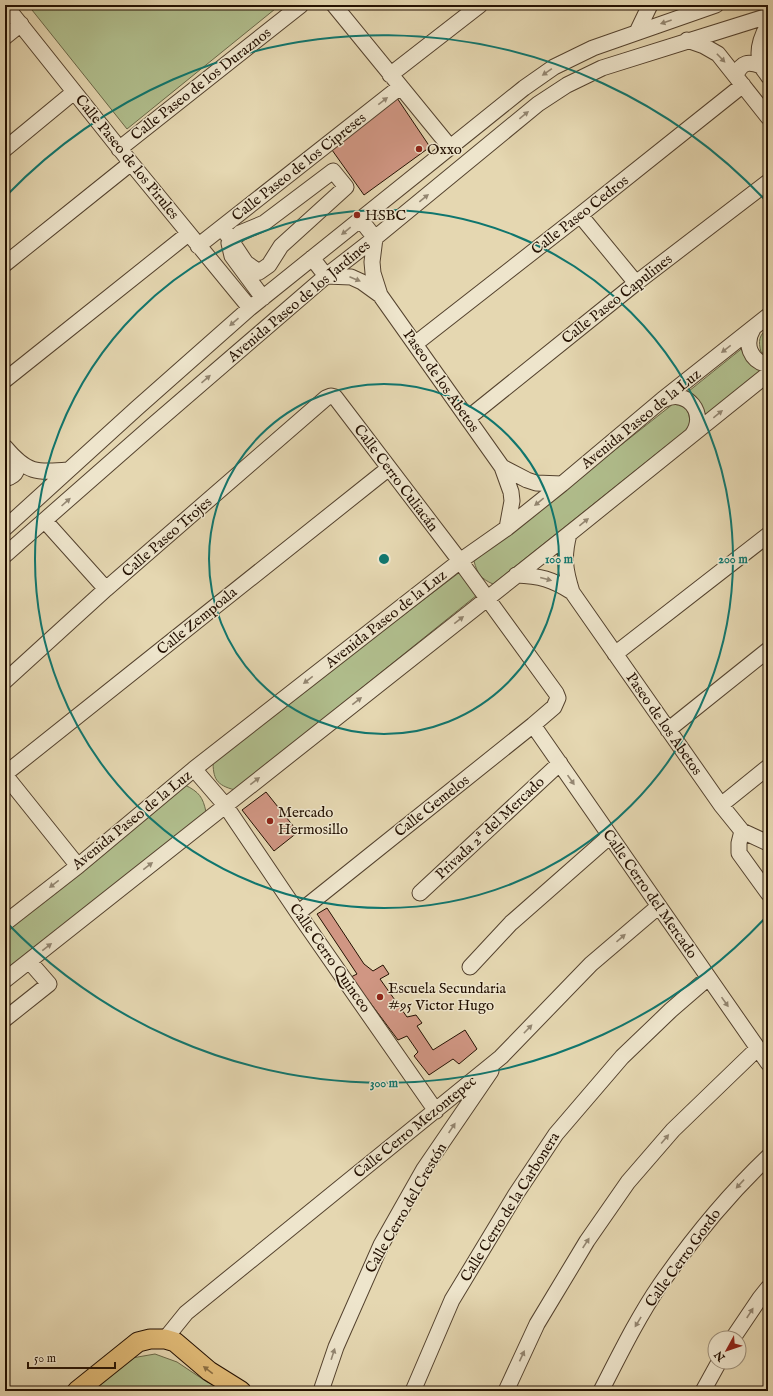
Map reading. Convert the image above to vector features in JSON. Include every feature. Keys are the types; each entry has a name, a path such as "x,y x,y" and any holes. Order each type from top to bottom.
{"main road":[{"path":"76,1391 138,1342 150,1339 165,1339 175,1342 209,1371 241,1391"}],"street":[{"name":"Calle Paseo de los Pirules","path":"5,5 119,149 250,308"},
{"name":"Calle Paseo de los Duraznos","path":"119,149 301,5"},
{"path":"334,5 400,88 450,147"},
{"path":"390,75 480,5"},
{"path":"637,32 650,5"},
{"name":"Avenida Paseo de los Jardines","path":"5,528 250,308 524,88 554,67 593,48 716,5"},
{"name":"Avenida Paseo de los Jardines","path":"5,556 185,397 326,276 375,238 538,104 567,85 602,68 687,40 768,16"},
{"path":"5,37 21,24"},
{"path":"764,71 758,52 762,34 768,25"},
{"path":"687,40 704,46 718,54 768,116"},
{"name":"Calle Paseo Cedros","path":"415,344 580,215 739,80 739,68 746,63 753,63 764,71"},
{"name":"Calle Paseo de los Cipreses","path":"198,246 400,88"},
{"path":"5,149 74,92"},
{"name":"Calle Paseo de los Duraznos","path":"5,264 131,163"},
{"path":"222,227 229,238 233,244 237,250 242,256 246,263 259,272 269,265 281,246 346,188 333,172 264,223 240,233 235,238 229,244 232,256 263,298"},
{"name":"Calle Paseo Capulines","path":"468,418 636,283 768,182"},
{"path":"580,215 636,283"},
{"path":"360,219 375,238"},
{"path":"5,380 188,234"},
{"name":"Paseo de los Abetos","path":"375,238 372,262 373,273 380,295 502,467 511,492 512,501 507,528"},
{"path":"312,258 326,276"},
{"name":"Paseo de los Abetos","path":"326,276 351,277 362,282 380,295"},
{"name":"Avenida Paseo de la Luz","path":"5,923 78,866 194,769 460,561 507,528 662,400 768,316"},
{"path":"752,329 748,340 750,352 758,362 768,365"},
{"path":"5,980 569,534 768,374"},
{"path":"170,379 185,397"},
{"name":"Calle Cerro Culiacán","path":"331,396 335,397 488,598"},
{"name":"Calle Paseo Trojes","path":"5,681 106,589 326,398 331,396"},
{"path":"662,400 672,396 678,396 688,400 692,404 696,409 698,420 691,436"},
{"path":"137,408 152,426"},
{"path":"5,447 15,459 32,470 46,472 68,470"},
{"path":"5,478 10,477 16,472 18,468 15,459"},
{"name":"Paseo de los Abetos","path":"502,467 536,483 562,484"},
{"name":"Calle Zempoala","path":"5,775 389,468"},
{"path":"45,521 106,589"},
{"name":"Paseo de los Abetos","path":"569,534 565,549 565,566 572,592 721,805 742,831 768,843"},
{"path":"615,654 768,535"},
{"name":"Paseo de los Abetos","path":"516,575 547,579 560,584 572,592"},
{"name":"Calle Gemelos","path":"298,913 554,707 558,698 556,693 488,598"},
{"path":"668,730 768,650"},
{"name":"Calle Cerro del Mercado","path":"533,725 768,1063"},
{"name":"Privada 2ª del Mercado","path":"420,893 560,763"},
{"path":"721,805 768,767"},
{"name":"Calle Cerro Quinceo","path":"194,769 225,806 436,1111"},
{"path":"5,775 78,866"},
{"path":"742,831 739,843 739,853 768,893"},
{"path":"470,968 511,923 610,836"},
{"name":"Calle Cerro Mezontepec","path":"165,1339 186,1313 501,1057 591,964 659,906"},
{"path":"5,1019 49,984 29,961"},
{"name":"Calle Cerro de la Carbonera","path":"413,1391 452,1300 516,1194 556,1134 622,1057 671,1010 708,978"},
{"path":"506,1391 537,1324 587,1241 628,1182 673,1130 758,1048"},
{"name":"Calle Cerro del Crestón","path":"321,1391 336,1347 381,1245 424,1169 501,1057"},
{"name":"Calle Cerro Gordo","path":"601,1391 621,1351 660,1286 702,1229 741,1183 768,1157"},
{"path":"738,1330 768,1288"},
{"path":"703,1391 715,1370"}],"green space":[{"path":"28,5 280,5 127,129"},
{"path":"768,328 768,356 761,352 760,341 761,336"},
{"path":"745,346 763,370 702,418 684,395"},
{"path":"673,404 678,405 688,411 690,427 493,584 485,580 480,575 474,561"},
{"path":"460,572 477,595 235,790 224,786 217,780 214,772 213,760"},
{"path":"185,785 194,790 200,796 206,812 5,970 5,926"},
{"path":"155,1354 177,1362 207,1382 228,1391 90,1391 132,1358"}],"building":[{"path":"395,95 430,147 364,195 332,150"},
{"name":"Mercado Hermosillo","path":"266,792 298,832 274,851 242,810"},
{"name":"Escuela Secundaria #95 Victor Hugo","path":"327,908 364,964 373,971 383,965 389,974 380,979 407,1017 416,1015 422,1023 417,1026 433,1050 465,1030 477,1049 459,1064 453,1059 429,1075 414,1056 418,1052 407,1036 398,1040 351,977 357,974 317,914"}],"place":[{"name":"Oxxo","path":"419,149"},
{"name":"HSBC","path":"357,215"},
{"name":"Mercado Hermosillo","path":"270,821"},
{"name":"Escuela Secundaria #95 Victor Hugo","path":"380,997"}]}
